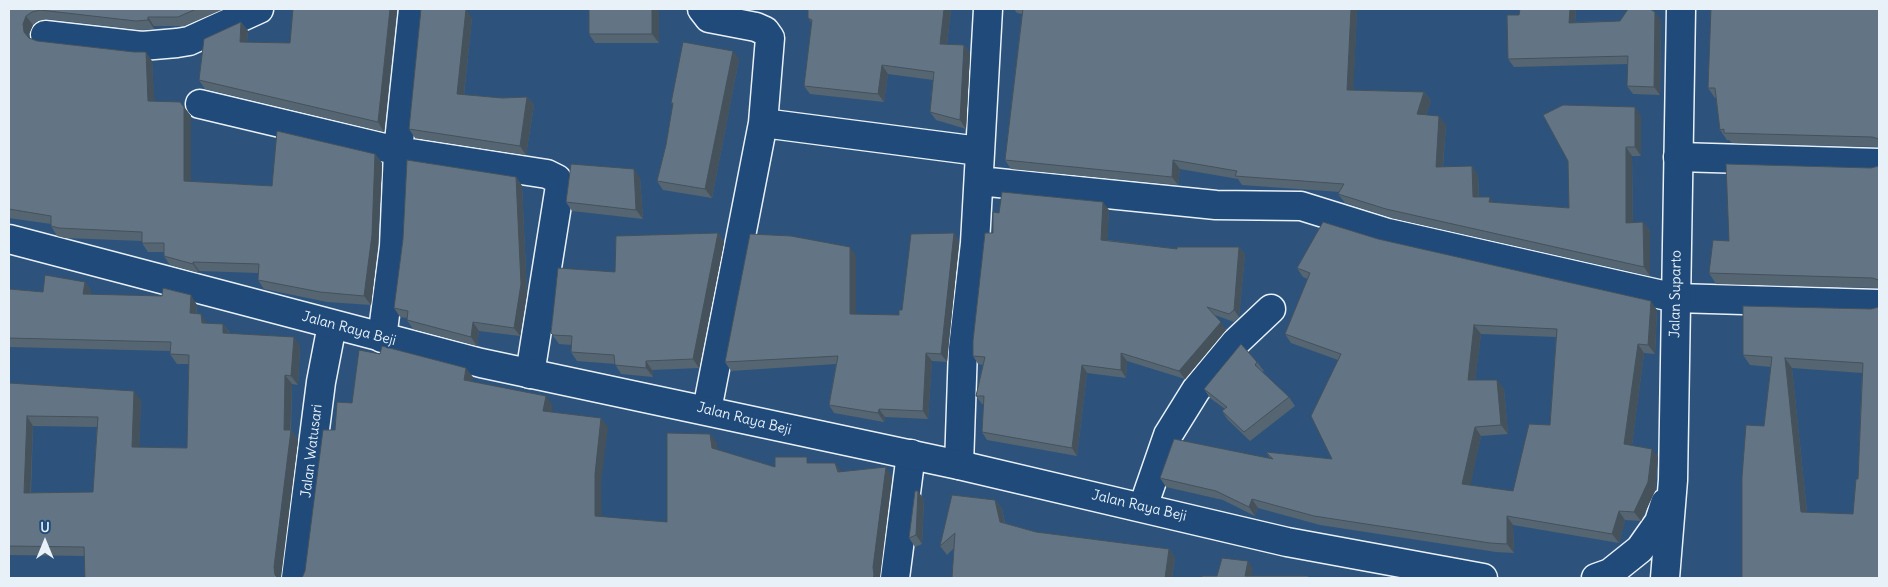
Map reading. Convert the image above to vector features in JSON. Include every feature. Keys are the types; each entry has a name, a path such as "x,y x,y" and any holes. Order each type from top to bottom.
{"street":[{"path":"45,35 142,46 177,43 189,41 259,9"},
{"path":"382,338 394,246 398,151 413,9"},
{"path":"702,9 710,18 756,27 765,31 770,38 763,123 707,410"},
{"path":"959,465 963,348 975,243 988,9"},
{"name":"Jalan Suparto","path":"1665,578 1673,480 1681,9"},
{"path":"200,104 398,151 547,174 557,178 560,186 530,374"},
{"path":"763,123 979,151"},
{"path":"1678,158 1879,163"},
{"path":"979,181 1216,205 1301,206 1388,233 1676,298 1879,304"},
{"name":"Jalan Raya Beji","path":"9,239 382,338 530,374 707,410 800,433 911,454 1287,542 1483,578"},
{"path":"1142,507 1168,434 1196,390 1235,342 1271,309"},
{"name":"Jalan Watusari","path":"296,578 321,382 332,325"},
{"path":"895,578 911,454"},
{"path":"1596,578 1610,573 1640,549 1659,522 1673,480"}],"building":[{"path":"9,9 196,9 178,17 148,17 148,20 136,21 40,10 26,16 23,24 24,32 29,38 37,41 146,52 148,101 180,102 184,107 184,181 272,186 277,131 375,154 372,235 364,296 320,292 258,280 259,264 193,262 193,264 164,256 164,243 142,243 142,232 59,228 51,226 51,216 9,209"},
{"path":"293,9 390,9 378,122 199,80 204,39 241,22 240,42 290,43"},
{"path":"421,9 466,9 457,94 502,98 527,97 520,146 409,129"},
{"path":"589,9 652,9 652,34 589,34"},
{"path":"808,9 944,9 940,44 964,45 960,120 930,112 934,72 882,65 878,94 804,86 812,20 808,18"},
{"path":"1023,9 1351,9 1347,90 1424,92 1417,114 1439,116 1436,167 1472,166 1473,197 1490,197 1489,202 1569,208 1568,161 1543,115 1563,105 1635,107 1635,147 1626,147 1626,223 1643,222 1644,267 1386,209 1338,194 1344,184 1235,176 1237,171 1173,160 1172,177 1005,160"},
{"path":"1520,9 1570,9 1569,23 1620,21 1628,9 1650,9 1655,12 1654,87 1627,86 1628,56 1508,59 1507,15 1519,15"},
{"path":"1711,9 1879,9 1879,139 1872,137 1724,133 1724,129 1720,130 1715,88 1708,88"},
{"path":"683,42 733,51 705,189 657,181 666,145 673,103 671,103"},
{"path":"407,160 516,177 521,284 514,328 473,322 471,337 407,320 408,311 394,308 403,239"},
{"path":"571,164 634,169 636,210 566,202"},
{"path":"1726,164 1871,168 1879,166 1879,280 1872,278 1709,273 1713,240 1729,241"},
{"path":"1002,192 1103,202 1101,240 1177,249 1177,247 1239,247 1234,310 1229,314 1207,307 1221,322 1179,371 1121,353 1121,370 1082,365 1072,448 982,432 984,396 976,396 985,357 973,356 973,341 985,233 993,233 993,212 999,213"},
{"path":"1323,222 1378,239 1651,301 1648,345 1638,344 1624,444 1652,449 1648,482 1634,512 1619,511 1612,534 1507,516 1507,544 1490,543 1314,516 1252,499 1249,507 1216,491 1160,478 1174,439 1273,459 1266,452 1332,459 1311,416 1341,354 1285,334 1310,273 1297,268","holes":["1474,325 1557,329 1550,425 1529,424 1513,491 1462,484 1475,427 1501,425 1497,380 1468,380"]},
{"path":"718,233 693,359 646,361 646,368 615,365 614,355 571,352 572,336 553,335 551,333 558,268 615,272 616,236"},
{"path":"954,233 941,354 926,353 923,411 879,409 878,413 829,405 838,356 725,362 750,234 791,236 850,247 850,314 899,315 899,310 902,310 911,234"},
{"path":"45,275 85,282 83,294 162,296 163,288 191,295 190,313 201,314 202,323 223,324 223,333 294,337 291,376 285,375 284,430 291,430 274,567 275,575 278,578 85,578 84,547 9,546 9,383 134,391 132,447 187,448 189,355 170,354 171,342 9,338 9,289 43,292","holes":["27,416 98,417 93,492 24,493"]},
{"path":"1743,306 1871,309 1879,307 1879,578 1742,578 1742,477 1746,425 1764,426 1772,357 1743,355","holes":["1785,358 1863,363 1858,479 1856,479 1853,514 1801,512"]},
{"path":"1241,344 1257,362 1255,365 1289,397 1244,432 1222,411 1227,407 1204,389"},
{"path":"382,346 466,368 464,380 546,396 543,411 601,418 595,474 595,516 667,522 667,433 710,434 712,448 775,467 775,457 807,457 807,463 835,463 838,472 886,467 873,578 302,578 305,571 323,430 335,430 337,402 352,403 359,350 380,354"},
{"path":"915,491 918,491 916,535 909,538"},
{"path":"952,495 995,500 1000,522 1036,532 1169,549 1165,578 952,578 955,533 940,546"},
{"path":"1222,558 1248,561 1245,576 1308,576 1309,578 1202,578 1202,576 1217,576"}]}
